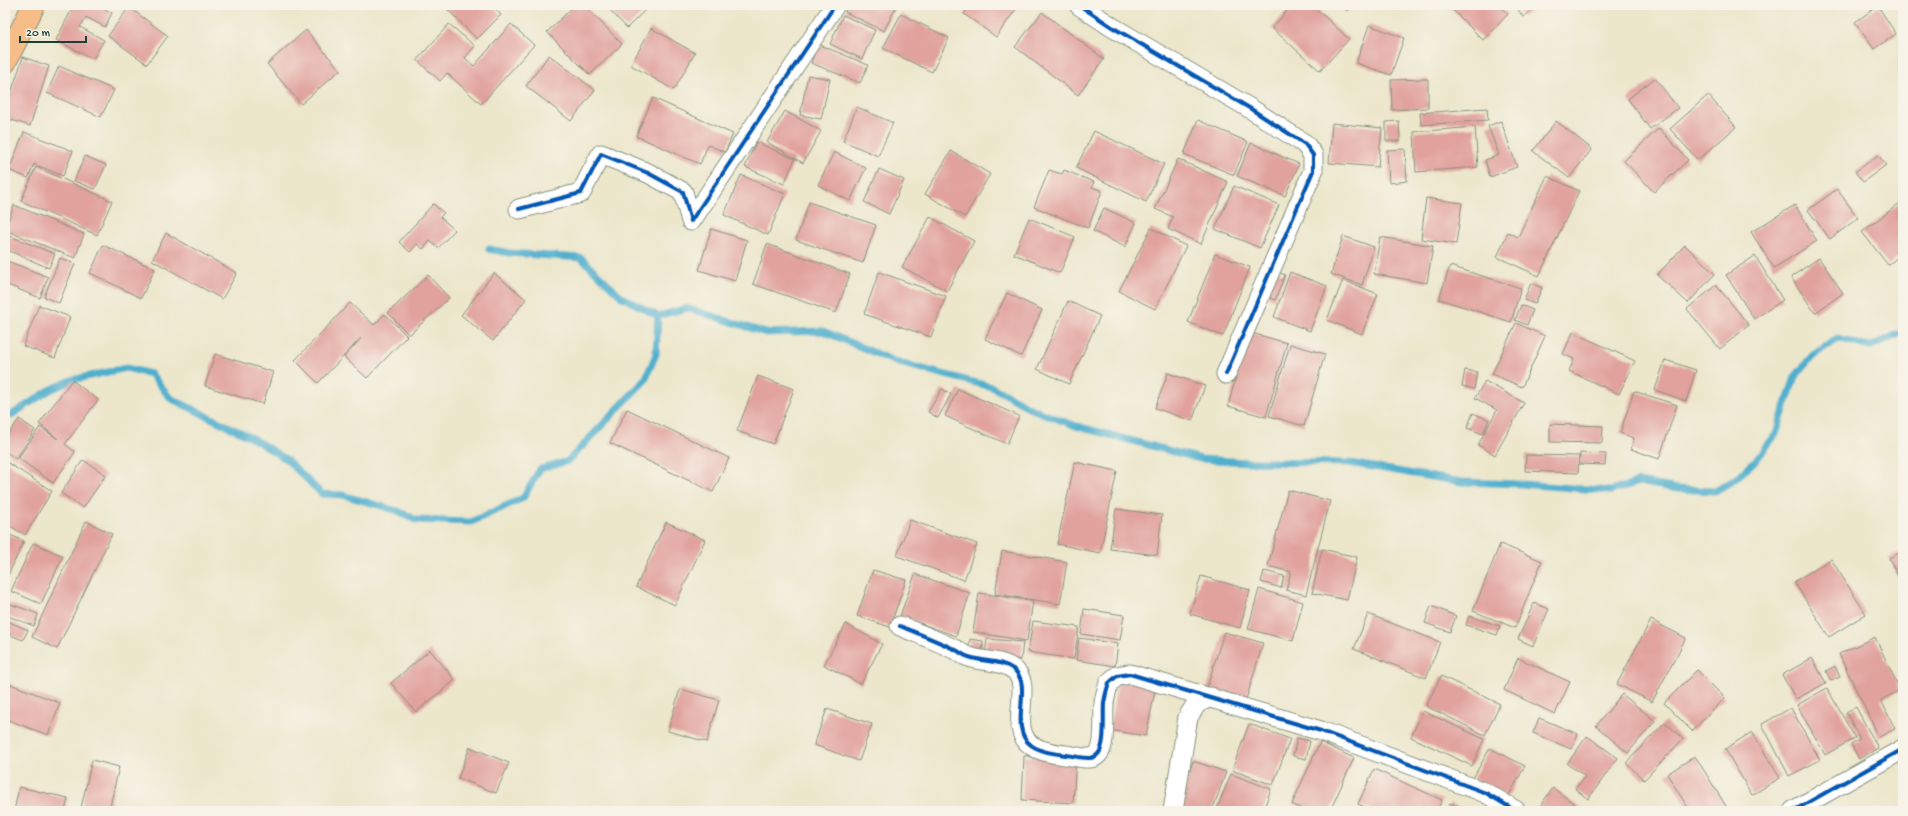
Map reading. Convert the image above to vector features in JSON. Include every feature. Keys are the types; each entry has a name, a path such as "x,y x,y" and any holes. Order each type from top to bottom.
{"main road":[{"path":"5,62 34,5"}],"street":[{"path":"518,209 581,192 601,154 648,173 683,192 691,221 835,5"},
{"path":"1079,5 1112,28 1257,113 1305,144 1313,155 1314,171 1226,374"},
{"path":"900,626 957,650 968,657 1003,664 1014,669 1019,676 1022,686 1021,728 1025,740 1032,746 1042,750 1084,758 1091,758 1098,754 1102,746 1104,703 1108,683 1117,676 1130,674 1321,731 1486,793 1516,811"},
{"path":"1173,811 1188,717 1197,703 1211,697"},
{"path":"1793,811 1903,749"}],"building":[{"path":"74,5 98,5 112,13 105,27 86,17 80,27 104,40 93,59 56,40"},
{"path":"443,5 491,5 501,15 477,39"},
{"path":"575,5 584,5 622,44 590,75 547,32"},
{"path":"605,5 650,5 627,28"},
{"path":"848,5 897,5 884,31 845,12"},
{"path":"971,5 1019,5 996,37 964,14"},
{"path":"1292,5 1312,5 1349,39 1320,71 1272,28"},
{"path":"1340,5 1352,5 1347,11"},
{"path":"1448,5 1498,5 1508,14 1483,40"},
{"path":"1515,5 1539,5 1523,17"},
{"path":"1878,6 1896,34 1874,49 1855,22"},
{"path":"129,7 168,36 147,64 108,36"},
{"path":"1042,12 1104,59 1078,95 1015,47"},
{"path":"901,14 949,38 932,72 883,48"},
{"path":"843,15 875,30 862,59 830,44"},
{"path":"449,24 475,46 465,58 474,66 511,24 534,45 481,104 447,73 440,81 417,60"},
{"path":"1369,25 1404,38 1391,75 1356,63"},
{"path":"651,28 695,53 674,90 631,65"},
{"path":"306,30 340,70 301,104 267,64"},
{"path":"818,44 868,65 860,83 811,63"},
{"path":"549,55 595,90 571,121 526,86"},
{"path":"23,57 49,66 30,126 5,118 5,111"},
{"path":"59,66 114,90 101,117 47,93"},
{"path":"808,75 830,79 821,119 800,115"},
{"path":"1655,78 1678,108 1650,129 1628,99"},
{"path":"1428,79 1428,108 1392,110 1391,80"},
{"path":"1708,95 1736,127 1698,160 1670,129"},
{"path":"653,98 733,134 725,152 708,145 700,164 636,136"},
{"path":"857,107 893,123 878,156 843,141"},
{"path":"1487,108 1488,120 1421,125 1420,113"},
{"path":"785,111 821,131 803,163 767,142"},
{"path":"1198,120 1248,142 1234,175 1184,154"},
{"path":"1399,121 1400,141 1386,141 1386,122"},
{"path":"1501,121 1517,167 1490,177 1485,160 1499,155 1488,126"},
{"path":"1556,121 1592,149 1569,178 1533,151"},
{"path":"1332,123 1382,128 1378,167 1329,163"},
{"path":"1475,127 1478,167 1416,172 1414,132"},
{"path":"1659,128 1688,160 1654,192 1624,161"},
{"path":"1094,131 1164,164 1146,202 1076,168"},
{"path":"24,132 73,151 63,176 34,164 28,178 9,170"},
{"path":"756,142 795,159 784,184 745,167"},
{"path":"1251,143 1299,164 1285,196 1237,176"},
{"path":"5,145 10,147 5,158"},
{"path":"1405,149 1407,181 1389,183 1387,150"},
{"path":"951,151 990,174 965,217 925,194"},
{"path":"834,152 866,168 850,201 818,185"},
{"path":"1878,155 1886,165 1863,182 1855,172"},
{"path":"85,156 106,165 95,189 74,181"},
{"path":"1178,159 1228,182 1201,244 1168,229 1173,217 1155,209"},
{"path":"36,167 112,201 97,235 21,201"},
{"path":"879,169 904,180 889,214 864,202"},
{"path":"1049,170 1062,174 1064,170 1094,182 1092,187 1102,191 1088,228 1034,207"},
{"path":"741,175 785,194 768,235 724,215"},
{"path":"1547,176 1579,191 1539,276 1497,257 1508,232 1518,237"},
{"path":"1234,186 1279,205 1260,248 1215,229"},
{"path":"1837,189 1858,218 1830,239 1808,210"},
{"path":"1426,198 1462,203 1456,244 1421,239"},
{"path":"809,202 876,225 863,263 796,240"},
{"path":"1900,203 1903,207 1903,253 1888,265 1862,232"},
{"path":"433,204 444,213 440,217 455,230 438,248 430,241 423,249 417,244 410,252 399,242"},
{"path":"14,205 84,234 75,258 5,230"},
{"path":"1795,205 1817,241 1774,268 1751,232"},
{"path":"1104,208 1136,223 1125,247 1093,231"},
{"path":"930,217 974,241 947,291 902,267"},
{"path":"1029,218 1075,237 1060,273 1014,254"},
{"path":"1151,228 1186,246 1155,309 1119,291"},
{"path":"711,229 747,240 735,281 699,270"},
{"path":"166,233 237,273 222,299 152,260"},
{"path":"5,234 55,254 49,268 5,249"},
{"path":"1343,236 1374,247 1362,285 1331,274"},
{"path":"1380,237 1433,246 1427,283 1374,274"},
{"path":"767,244 850,274 836,313 753,284"},
{"path":"103,245 155,269 141,298 90,273"},
{"path":"1685,245 1715,274 1688,303 1657,275"},
{"path":"1215,254 1250,267 1223,336 1188,322"},
{"path":"1755,256 1783,300 1754,319 1726,275"},
{"path":"60,258 75,264 59,303 44,297"},
{"path":"1819,258 1843,293 1815,313 1791,277"},
{"path":"5,260 48,277 40,298 5,284"},
{"path":"1450,266 1521,288 1511,322 1439,299"},
{"path":"1274,270 1285,275 1275,300 1263,295"},
{"path":"879,272 946,296 931,337 864,314"},
{"path":"1290,272 1327,286 1310,331 1274,317"},
{"path":"494,273 526,299 493,341 461,315"},
{"path":"428,275 449,298 409,335 388,313"},
{"path":"1343,280 1378,294 1362,334 1327,320"},
{"path":"1531,283 1542,288 1535,304 1524,300"},
{"path":"1716,285 1749,325 1720,349 1687,309"},
{"path":"1007,293 1042,310 1021,356 985,339"},
{"path":"1068,301 1100,316 1069,384 1037,369"},
{"path":"350,303 374,325 385,314 407,336 367,378 344,357 361,338 318,383 295,360"},
{"path":"39,305 70,317 55,358 23,346"},
{"path":"1521,305 1533,310 1527,325 1515,320"},
{"path":"1516,323 1545,336 1522,387 1492,374"},
{"path":"1248,332 1287,343 1266,417 1228,406"},
{"path":"1573,332 1635,361 1619,394 1569,371 1574,359 1563,354"},
{"path":"1290,344 1325,354 1304,426 1269,416"},
{"path":"215,354 273,372 263,404 205,386"},
{"path":"1665,360 1696,370 1686,401 1655,390"},
{"path":"1465,370 1477,372 1474,389 1462,386"},
{"path":"1168,373 1205,386 1192,421 1155,408"},
{"path":"758,376 794,389 773,444 737,431"},
{"path":"72,380 98,400 65,444 75,452 53,483 18,458 40,427 58,439 39,424"},
{"path":"1485,381 1524,403 1495,455 1478,445 1497,410 1475,398"},
{"path":"942,389 951,394 938,418 928,412"},
{"path":"958,389 1019,416 1007,444 945,416"},
{"path":"1634,391 1677,405 1659,459 1631,449 1634,438 1620,433"},
{"path":"627,409 729,458 713,492 610,443"},
{"path":"1473,413 1489,420 1483,434 1467,428"},
{"path":"19,419 35,430 16,459 5,451 5,439"},
{"path":"1550,424 1603,426 1602,443 1550,442"},
{"path":"1580,453 1606,454 1605,465 1579,464"},
{"path":"1526,455 1579,456 1578,473 1525,471"},
{"path":"83,460 106,475 83,508 61,493"},
{"path":"5,461 52,491 25,535 5,523"},
{"path":"1075,462 1117,471 1100,553 1057,544"},
{"path":"1288,490 1330,501 1306,595 1286,590 1291,572 1268,566"},
{"path":"1116,509 1162,515 1157,555 1110,549"},
{"path":"910,520 977,544 964,580 897,556"},
{"path":"86,521 112,534 57,649 32,637"},
{"path":"666,522 705,540 675,605 636,587"},
{"path":"5,533 24,541 5,582"},
{"path":"33,543 63,556 41,604 11,591"},
{"path":"1500,544 1542,561 1515,628 1473,611"},
{"path":"1322,549 1357,557 1347,600 1312,593"},
{"path":"1002,551 1067,562 1060,604 995,594"},
{"path":"1903,551 1903,586 1889,558"},
{"path":"1831,559 1866,614 1829,637 1794,582"},
{"path":"873,570 906,580 890,627 857,616"},
{"path":"1264,571 1284,576 1281,588 1261,582"},
{"path":"915,574 970,593 956,636 900,616"},
{"path":"1201,576 1250,590 1240,628 1190,614"},
{"path":"1259,589 1303,602 1293,641 1248,629"},
{"path":"979,593 1033,601 1027,641 973,632"},
{"path":"5,602 38,614 34,626 5,615"},
{"path":"1534,603 1549,609 1533,646 1518,639"},
{"path":"1431,606 1456,616 1450,632 1425,623"},
{"path":"1084,609 1124,615 1120,640 1081,634"},
{"path":"1368,614 1440,642 1426,678 1354,649"},
{"path":"1469,616 1500,626 1497,635 1466,625"},
{"path":"5,620 28,630 23,640 5,633"},
{"path":"1651,620 1686,638 1652,702 1617,684"},
{"path":"1033,621 1079,627 1074,659 1028,652"},
{"path":"846,624 882,644 861,684 824,665"},
{"path":"1224,632 1263,643 1245,703 1206,691"},
{"path":"1875,637 1900,690 1881,700 1895,729 1879,737 1839,654"},
{"path":"1079,638 1118,644 1115,666 1076,660"},
{"path":"970,639 983,641 982,654 968,652"},
{"path":"987,639 1023,642 1021,660 985,656"},
{"path":"430,650 455,680 416,712 391,683"},
{"path":"1518,658 1570,682 1555,714 1504,690"},
{"path":"1812,658 1826,683 1796,699 1782,675"},
{"path":"1835,666 1840,677 1831,681 1826,671"},
{"path":"1697,670 1725,698 1692,731 1664,703"},
{"path":"1441,676 1500,704 1485,735 1426,706"},
{"path":"1118,679 1156,686 1146,736 1109,730"},
{"path":"5,682 60,703 48,735 5,719"},
{"path":"1827,688 1855,738 1825,755 1797,705"},
{"path":"680,689 719,700 707,742 668,731"},
{"path":"1622,694 1655,721 1628,753 1596,726"},
{"path":"1856,707 1878,748 1859,759 1851,744 1860,739 1846,712"},
{"path":"1791,708 1820,760 1789,776 1762,724"},
{"path":"827,709 872,724 859,761 814,745"},
{"path":"1423,711 1484,739 1472,766 1411,737"},
{"path":"1539,718 1578,734 1571,749 1533,733"},
{"path":"1665,722 1683,739 1644,780 1626,763"},
{"path":"1249,724 1290,739 1273,785 1232,770"},
{"path":"1752,732 1780,778 1752,795 1725,749"},
{"path":"1587,736 1618,758 1588,799 1575,789 1585,776 1567,764"},
{"path":"1297,738 1310,741 1306,759 1293,756"},
{"path":"1320,742 1354,758 1330,811 1306,811 1292,804"},
{"path":"470,747 509,763 496,793 458,778"},
{"path":"1490,748 1525,766 1508,797 1473,778"},
{"path":"1024,756 1076,759 1073,803 1022,800"},
{"path":"1695,756 1729,811 1690,811 1667,774"},
{"path":"92,760 119,767 109,811 95,811 81,808"},
{"path":"1193,761 1226,772 1212,811 1177,811"},
{"path":"1374,769 1442,800 1437,811 1374,811 1358,804"},
{"path":"1231,774 1271,789 1263,811 1216,811"},
{"path":"19,787 68,798 65,811 14,811"},
{"path":"1553,788 1584,811 1536,811"},
{"path":"1450,803 1466,811 1446,811"}],"waterway":[{"path":"489,249 509,253 581,258 622,297 658,316 687,308 766,333 823,331 896,362 992,387 1032,409 1076,426 1201,459 1247,462 1349,463 1462,482 1521,484 1611,491 1639,482 1678,489 1715,491 1734,480 1757,459 1776,434 1795,377 1812,356 1838,338 1869,347 1903,332"},
{"path":"5,419 50,390 72,380 126,368 151,374 170,398 252,438 287,460 322,494 343,495 398,511 416,520 471,522 523,498 540,469 568,461 645,380 656,354 658,316"}],"cycle path":[{"path":"519,209 581,193 601,154 648,173 683,192 691,221 835,5"},
{"path":"1079,5 1112,27 1251,109 1305,144 1313,155 1313,171 1226,374"},
{"path":"900,626 974,659 1003,664 1013,669 1019,676 1022,685 1021,728 1024,737 1031,745 1041,750 1083,758 1091,758 1096,756 1101,750 1104,730 1104,703 1109,683 1117,676 1130,674 1321,731 1486,793 1516,811"},
{"path":"1793,811 1903,749"}]}
